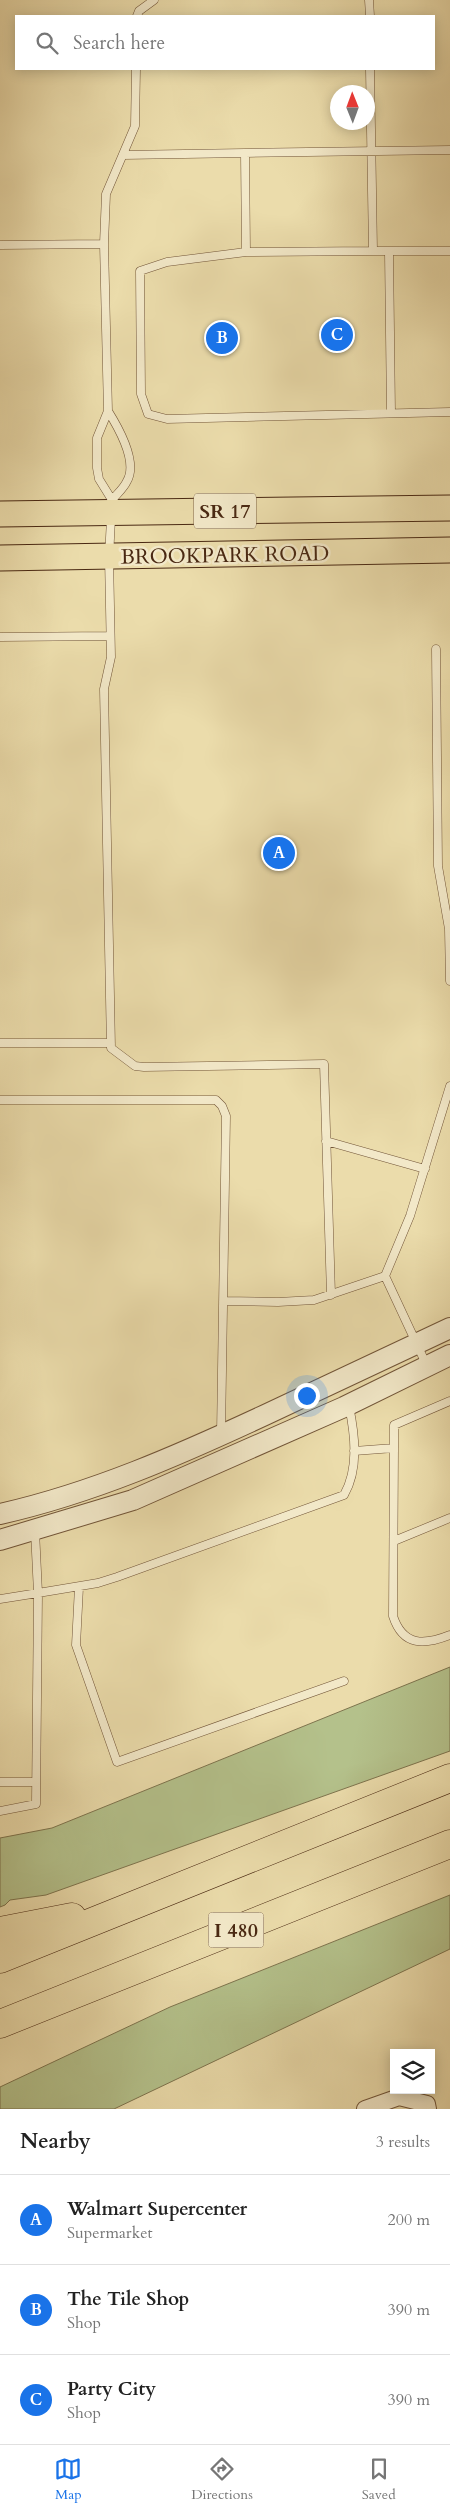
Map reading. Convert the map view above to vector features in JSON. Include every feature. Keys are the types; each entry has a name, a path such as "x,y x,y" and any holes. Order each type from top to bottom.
{"highway":[{"path":"0,1960 450,1778"},
{"name":"I 480","path":"8,2022 450,1844"},
{"path":"0,1931 130,1906"}],"main road":[{"name":"BROOKPARK ROAD","path":"0,514 111,506 450,508"},
{"name":"BROOKPARK ROAD","path":"0,558 450,550"}],"street":[{"path":"0,1514 86,1491 221,1435 416,1344 448,1338"},
{"path":"0,1540 133,1500 349,1404 427,1366 448,1338"},
{"path":"365,2109 398,2097 427,2104 428,2109"}],"lane":[{"path":"137,15 139,11 154,0"},
{"path":"370,0 370,15"},
{"path":"136,70 135,126 123,155 115,168 106,194 104,244 108,411 97,438 99,479 111,506 109,557 111,657 104,689 111,1048 123,1059 135,1066 144,1067 324,1064 331,1295"},
{"path":"370,70 373,251"},
{"path":"123,155 450,150"},
{"path":"245,153 246,252"},
{"path":"0,245 104,244"},
{"path":"450,252 246,252 167,262 140,271 141,394 148,414 167,419 450,412"},
{"path":"389,252 391,413"},
{"path":"108,411 124,436 129,465 128,480 111,506"},
{"path":"0,637 110,636"},
{"path":"436,649 438,866 449,929 450,981"},
{"path":"0,1043 111,1043"},
{"path":"427,1366 385,1276 410,1216 450,1086"},
{"path":"0,1100 216,1100 222,1106 226,1116 221,1435"},
{"path":"326,1141 425,1168"},
{"path":"223,1301 278,1302 314,1300 385,1276"},
{"path":"450,1401 394,1425 392,1597 396,1625 403,1634 422,1643 430,1643 450,1635"},
{"path":"0,1599 79,1587 117,1578 344,1495 348,1487 354,1451 354,1434 349,1404"},
{"path":"354,1451 394,1448"},
{"path":"394,1541 450,1518"},
{"path":"0,1811 36,1804 38,1592 36,1530"},
{"path":"79,1587 76,1645 117,1762 344,1681"},
{"path":"0,1782 36,1782"}],"green space":[{"path":"450,1667 450,1751 46,1895 10,1900 0,1907 0,1838 52,1828"},
{"path":"450,1895 450,1949 114,2109 0,2109 0,2087 170,2007"}],"place":[{"name":"Party City","path":"337,335"},
{"name":"The Tile Shop","path":"222,338"},
{"name":"Walmart Supercenter","path":"279,853"}]}
